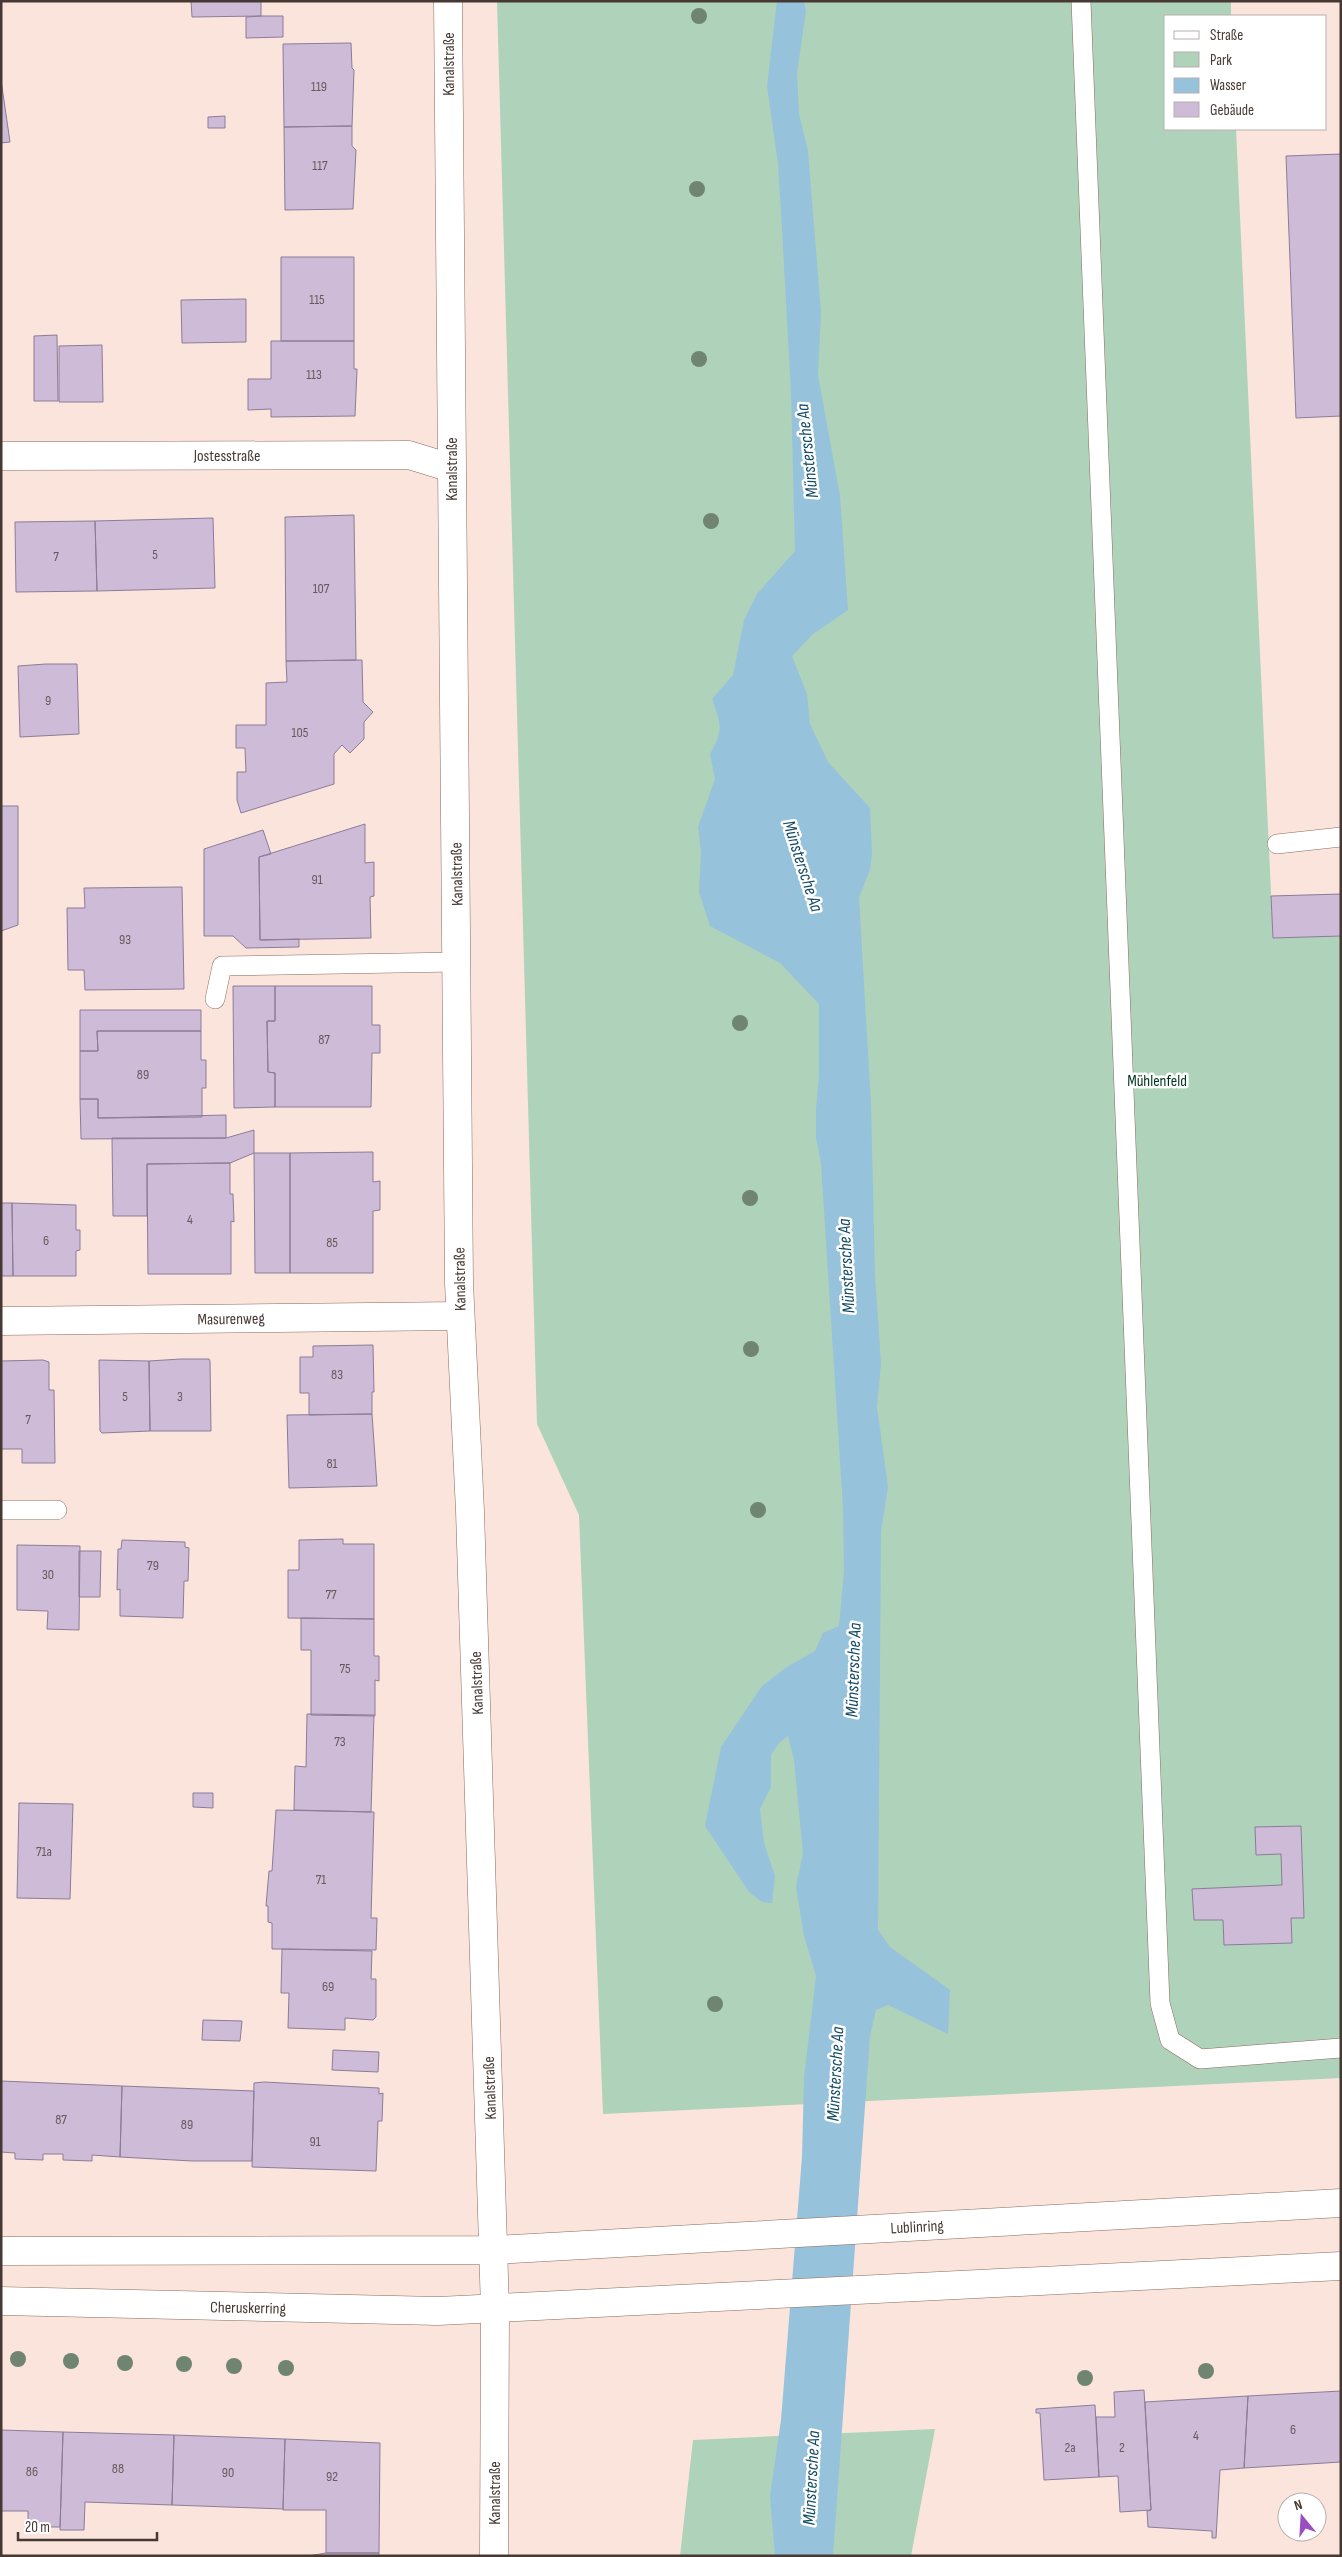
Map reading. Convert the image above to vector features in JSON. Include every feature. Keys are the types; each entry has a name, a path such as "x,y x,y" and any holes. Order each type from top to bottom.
{"main road":[{"name":"Kanalstraße","path":"448,1 460,1316 470,1489 495,2309 494,2556"},
{"name":"Jostesstraße","path":"1,456 409,455 452,468"},
{"name":"Masurenweg","path":"1,1321 460,1316"},
{"name":"Lublinring","path":"493,2250 1341,2203"},
{"path":"1,2251 493,2250"},
{"path":"495,2309 1341,2266"},
{"name":"Cheruskerring","path":"1,2301 429,2311 495,2309"}],"lane":[{"path":"1081,1 1160,2004 1170,2040 1200,2060 1341,2048"},
{"path":"1277,844 1341,837"},
{"path":"215,999 222,966 457,962"},
{"path":"1,1510 57,1510"}],"green space":[{"name":"Mühlenfeld","path":"497,1 1231,1 1231,15 1164,15 1164,130 1236,130 1273,937 1341,936 1341,2078 603,2114 579,1515 537,1424"},
{"path":"935,2429 911,2556 680,2556 693,2440"}],"water":[{"name":"Münstersche Aa","path":"777,1 804,1 806,11 797,73 799,114 808,151 821,312 818,375 840,496 848,610 813,634 792,656 807,694 810,724 828,762 870,808 872,853 870,870 859,897 871,1104 875,1275 881,1363 877,1407 888,1487 881,1531 878,1930 890,1947 950,1990 948,2034 888,2005 876,2010 870,2036 833,2556 775,2556 770,2496 781,2420 802,2157 804,2078 816,1976 804,1936 796,1887 803,1853 794,1760 788,1736 779,1743 771,1755 771,1787 760,1809 764,1843 775,1876 772,1903 762,1902 749,1892 705,1826 721,1747 762,1686 787,1667 815,1651 823,1633 839,1626 844,1571 843,1508 821,1163 816,1138 819,1076 819,1004 780,963 710,926 699,892 701,852 698,827 715,779 710,754 720,727 712,699 733,675 744,620 757,594 795,551 791,393 782,229 778,164 767,86"}],"building":[{"path":"191,1 261,1 261,16 192,17"},
{"path":"283,16 283,37 246,38 246,17"},
{"path":"351,43 352,68 354,70 352,126 284,127 283,44"},
{"path":"1,80 10,142 1,143"},
{"path":"225,116 225,128 208,128 208,117"},
{"path":"352,126 352,146 356,150 353,209 285,210 284,127"},
{"path":"1341,154 1341,416 1296,418 1286,156"},
{"path":"281,257 354,257 354,341 281,341"},
{"path":"246,299 246,342 182,343 181,300"},
{"path":"57,335 58,401 34,401 34,336"},
{"path":"271,341 354,341 354,369 357,369 355,416 271,417 271,409 248,410 248,379 271,379"},
{"path":"102,345 103,402 59,402 59,346"},
{"path":"354,515 356,660 286,661 285,517"},
{"path":"213,518 215,588 97,591 95,521"},
{"path":"95,521 97,591 16,592 15,522"},
{"path":"362,660 363,702 373,712 364,722 364,739 350,753 342,745 334,754 334,784 241,813 237,800 237,772 246,772 245,748 236,748 236,725 266,725 266,683 287,682 286,661"},
{"path":"77,664 79,734 20,737 18,666"},
{"path":"1,806 18,806 18,925 1,931"},
{"path":"365,824 365,863 374,862 374,896 370,897 371,938 260,940 259,857"},
{"path":"263,830 271,854 259,857 260,940 299,939 299,947 246,948 233,936 204,936 204,849"},
{"path":"182,887 184,989 85,990 84,970 68,970 67,908 85,908 84,888"},
{"path":"1341,894 1341,936 1273,938 1271,896"},
{"path":"233,986 275,986 275,1021 267,1021 268,1072 275,1073 275,1107 234,1108"},
{"path":"275,986 372,986 372,1025 380,1025 380,1053 372,1053 371,1107 275,1107 275,1073 268,1072 267,1021 275,1021"},
{"path":"80,1010 201,1010 201,1031 97,1031 98,1051 80,1051"},
{"path":"97,1031 201,1031 201,1060 206,1060 206,1088 202,1088 202,1117 98,1118 98,1099 80,1099 80,1051 98,1051"},
{"path":"80,1099 98,1099 98,1118 226,1115 226,1138 81,1139"},
{"path":"254,1130 254,1153 230,1163 147,1164 147,1216 113,1216 112,1138 226,1138"},
{"path":"373,1152 373,1182 380,1181 380,1210 373,1211 373,1273 290,1273 290,1153"},
{"path":"254,1153 290,1153 290,1273 255,1273"},
{"path":"230,1163 230,1194 233,1194 234,1222 231,1221 231,1274 148,1274 147,1164"},
{"path":"1,1203 12,1203 13,1276 1,1276"},
{"path":"12,1203 76,1205 76,1230 80,1230 80,1250 76,1251 76,1276 13,1276"},
{"path":"373,1345 374,1392 372,1392 372,1414 309,1415 309,1393 300,1393 300,1357 313,1357 313,1346"},
{"path":"209,1359 210,1361 211,1431 150,1431 149,1361"},
{"path":"43,1360 49,1362 49,1390 54,1390 55,1463 22,1463 22,1449 1,1449 1,1361"},
{"path":"99,1360 149,1361 150,1431 102,1433 100,1431"},
{"path":"372,1414 377,1486 289,1488 287,1415"},
{"path":"343,1539 343,1544 374,1544 374,1619 288,1618 288,1570 299,1570 299,1540"},
{"path":"122,1540 185,1542 185,1547 189,1548 188,1581 184,1581 183,1618 120,1616 120,1589 117,1590 118,1549 121,1549"},
{"path":"17,1545 80,1546 79,1630 47,1629 48,1611 17,1610"},
{"path":"79,1551 101,1551 100,1597 79,1597"},
{"path":"301,1618 374,1619 374,1656 379,1656 379,1681 375,1680 375,1716 311,1715 311,1650 301,1650"},
{"path":"307,1714 374,1715 371,1812 294,1810 295,1766 306,1767"},
{"path":"193,1793 213,1793 213,1808 193,1807"},
{"path":"19,1803 73,1804 70,1899 17,1898"},
{"path":"276,1810 374,1812 371,1918 377,1918 376,1950 272,1949 272,1923 268,1922 268,1906 266,1906 269,1871 272,1871"},
{"path":"1301,1826 1304,1918 1291,1918 1292,1943 1224,1945 1223,1920 1194,1920 1192,1889 1282,1885 1281,1854 1256,1855 1255,1827"},
{"path":"282,1949 372,1951 371,1979 376,1979 376,2017 373,2020 345,2018 345,2030 288,2028 289,1993 281,1993"},
{"path":"203,2020 242,2021 240,2041 202,2040"},
{"path":"333,2050 379,2052 378,2072 332,2070"},
{"path":"1,2081 122,2086 120,2157 92,2155 92,2161 63,2160 63,2154 43,2154 43,2160 15,2159 15,2153 1,2152"},
{"path":"254,2083 379,2088 379,2094 383,2093 382,2121 378,2121 376,2171 252,2167"},
{"path":"122,2086 254,2091 252,2161 192,2161 120,2157"},
{"path":"1144,2390 1151,2510 1120,2512 1118,2476 1099,2477 1096,2417 1115,2417 1114,2392"},
{"path":"1341,2391 1341,2462 1244,2468 1248,2396"},
{"path":"1248,2396 1244,2468 1220,2470 1216,2538 1212,2538 1212,2531 1148,2527 1147,2511 1151,2510 1145,2402"},
{"path":"1095,2405 1099,2477 1044,2480 1040,2413 1036,2413 1036,2409"},
{"path":"1,2430 63,2432 60,2527 28,2527 28,2511 1,2511"},
{"path":"63,2432 174,2435 172,2505 85,2502 84,2530 60,2530"},
{"path":"174,2435 285,2439 283,2509 172,2505"},
{"path":"285,2439 380,2443 379,2553 326,2553 326,2510 283,2510"},
{"path":"326,2553 379,2553 379,2556 308,2556"}]}
